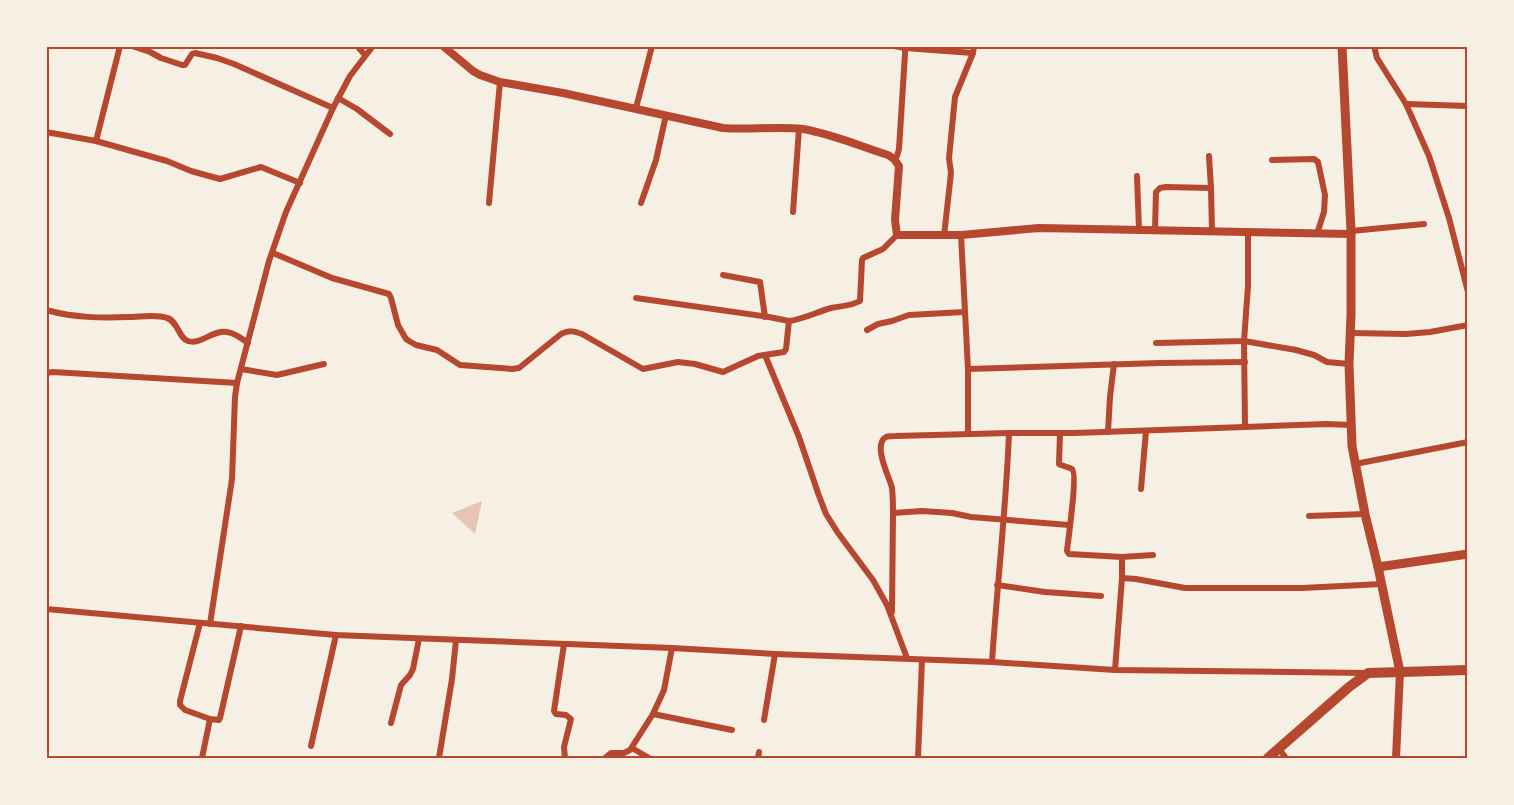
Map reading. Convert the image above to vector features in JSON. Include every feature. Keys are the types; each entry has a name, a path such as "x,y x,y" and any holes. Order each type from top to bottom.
{"main road":[{"path":"1342,46 1351,232 1351,333 1347,364 1351,425 1361,514 1382,584 1397,672"},
{"path":"1378,567 1467,554"},
{"path":"1268,759 1283,754 1349,687 1370,673 1467,670"}],"street":[{"path":"96,141 120,46"},
{"path":"132,46 182,65 185,65 195,52 217,58 333,108"},
{"path":"357,46 366,54"},
{"path":"210,624 232,478 237,383 273,253 286,212 333,108 350,76 373,46"},
{"path":"443,46 473,71 500,82 636,108 723,128 783,128 820,133 894,159 899,166 895,220 897,235"},
{"path":"636,108 652,46"},
{"path":"894,46 973,50 955,97 949,158 951,173 944,236"},
{"path":"1374,46 1377,58 1406,104 1430,156 1449,218 1467,292"},
{"path":"894,159 899,149 905,48"},
{"path":"489,203 500,82"},
{"path":"338,98 390,134"},
{"path":"1406,104 1467,106"},
{"path":"641,203 657,160 666,115"},
{"path":"793,212 799,129"},
{"path":"46,132 96,141 220,179 261,167 300,183"},
{"path":"1209,156 1212,231"},
{"path":"1272,160 1314,159 1318,162 1325,195 1320,234"},
{"path":"1137,176 1139,229"},
{"path":"1155,230 1156,192 1160,188 1211,188"},
{"path":"636,298 789,321 800,320 830,308 860,301 861,260 883,249 897,235 944,236 1039,228 1334,234 1424,224"},
{"path":"1245,427 1244,341 1248,286 1248,232"},
{"path":"961,235 969,434"},
{"path":"273,253 332,278 389,294 396,322 406,339 416,345 437,350 460,365 519,368 561,334 571,331 582,333 643,369 678,362 723,372 748,360 785,351 789,321"},
{"path":"723,275 760,282 765,317"},
{"path":"46,310 90,318 150,316 167,318 173,321 188,342 227,331 248,343"},
{"path":"867,330 878,324 909,315 964,312"},
{"path":"1351,333 1406,334 1467,325"},
{"path":"1156,343 1244,341 1296,350 1314,355 1327,362 1347,364"},
{"path":"765,355 799,437 826,514 873,580 891,615 907,658"},
{"path":"968,369 1245,362"},
{"path":"241,369 277,375 324,364"},
{"path":"1108,432 1114,364"},
{"path":"46,373 237,383"},
{"path":"891,615 893,513 892,491 882,455 882,444 886,437 1351,425"},
{"path":"1141,489 1146,431"},
{"path":"992,662 1009,433"},
{"path":"1060,433 1059,464 1075,472 1067,551 1069,554 1122,557 1153,555"},
{"path":"1355,464 1467,442"},
{"path":"893,513 942,512 1069,525"},
{"path":"1309,516 1361,514"},
{"path":"1115,670 1122,557"},
{"path":"1122,578 1185,588 1313,588 1382,584"},
{"path":"997,585 1101,597"},
{"path":"46,609 336,635 907,658 1115,670 1370,673"},
{"path":"200,623 180,705 185,710 219,720 241,626"},
{"path":"310,746 336,635"},
{"path":"391,723 401,685 412,669 419,639"},
{"path":"439,759 456,640"},
{"path":"564,644 554,711 556,714 566,715 571,719 564,747 565,759"},
{"path":"605,759 611,753 628,752 653,714 664,690 672,648"},
{"path":"764,720 776,654"},
{"path":"918,759 922,660"},
{"path":"1396,759 1397,672"},
{"path":"653,714 732,730"},
{"path":"202,759 210,719"},
{"path":"632,748 649,759"}],"building":[{"path":"482,501 475,534 452,513"}]}
